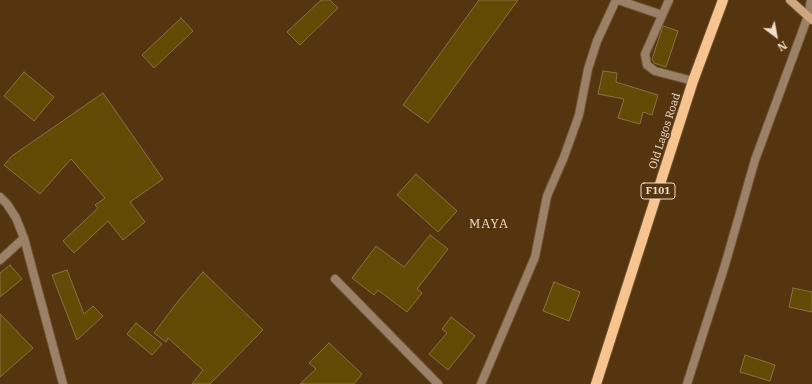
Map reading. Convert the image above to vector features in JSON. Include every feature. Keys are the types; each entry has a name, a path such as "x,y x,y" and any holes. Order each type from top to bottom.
{"main road":[{"name":"Old Lagos Road","path":"596,384 693,81 723,0"}],"street":[{"path":"481,384 535,257 547,196 564,157 579,115 588,69 597,41 617,0 662,15"},
{"path":"669,0 645,54 647,64 655,71 693,81"},
{"path":"790,0 810,18"},
{"path":"687,384 725,265 755,160 810,18 811,0"},
{"path":"0,197 7,204 16,218 24,238 63,384"},
{"path":"0,260 24,238"},
{"path":"335,279 438,384"}],"building":[{"path":"321,0 330,0 338,8 300,45 287,32"},
{"path":"479,0 518,0 428,123 403,105"},
{"path":"181,18 193,31 154,68 142,55"},
{"path":"663,26 678,31 666,67 654,63 652,59"},
{"path":"603,71 617,73 616,82 658,95 652,115 643,112 640,124 618,118 624,99 598,94"},
{"path":"24,72 54,97 34,121 4,96"},
{"path":"103,93 163,179 130,202 145,222 123,240 108,221 74,253 63,241 98,208 95,205 105,198 71,159 40,194 4,165 12,156"},
{"path":"416,174 457,211 438,232 397,195"},
{"path":"430,235 448,249 417,289 422,293 407,312 378,290 374,295 352,278 376,246 404,267"},
{"path":"10,265 22,279 0,297 0,273"},
{"path":"67,270 84,314 93,306 103,316 77,340 52,275"},
{"path":"203,272 263,330 210,384 192,384 203,370 168,338 166,342 154,333"},
{"path":"554,282 580,292 569,321 543,311"},
{"path":"793,288 812,292 812,312 789,307"},
{"path":"0,314 33,348 0,377"},
{"path":"451,317 475,336 448,370 429,354 447,333 442,329"},
{"path":"136,323 162,344 152,355 127,334"},
{"path":"329,343 362,374 354,384 300,384 316,369 309,363"},
{"path":"745,355 775,365 770,381 740,372"}],"district":[{"name":"MAYA","path":"489,224"}]}
